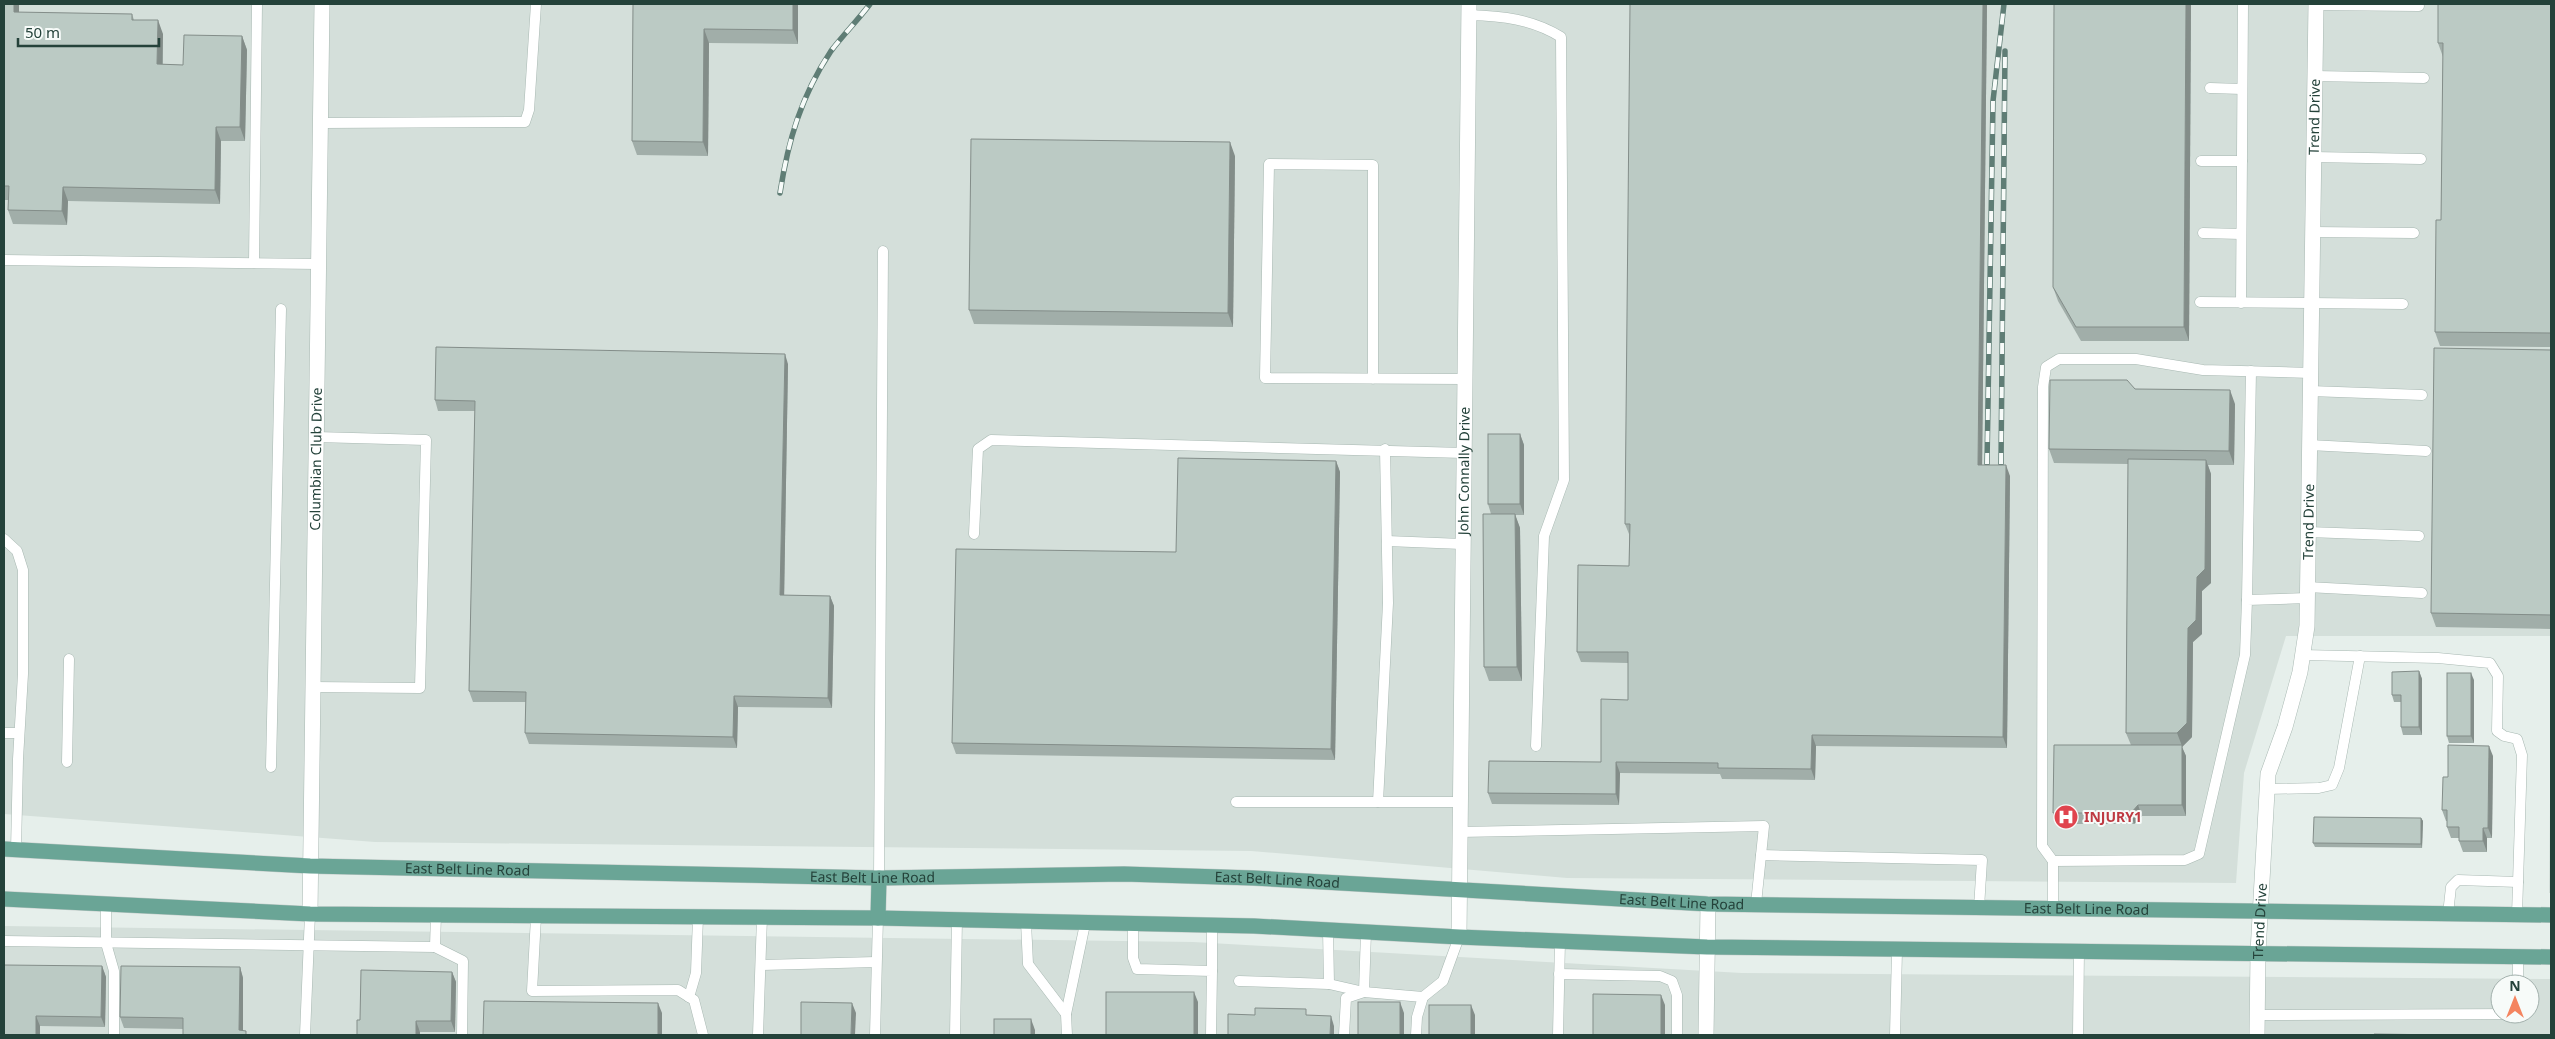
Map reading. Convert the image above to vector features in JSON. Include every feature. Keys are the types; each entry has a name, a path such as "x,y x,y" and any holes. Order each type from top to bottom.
{"main road":[{"name":"East Belt Line Road","path":"10,849 310,866 879,878 1124,874 1253,878 1708,904 2261,913 2551,915"},
{"path":"878,918 879,878"},
{"path":"4,900 310,914 878,918 1212,926 1707,947 1897,951 2258,952 2551,957"}],"street":[{"name":"Columbian Club Drive","path":"310,914 322,123 322,4"},
{"name":"Trend Drive","path":"2257,1035 2258,952 2268,774 2285,727 2307,626 2316,4"},
{"name":"John Connally Drive","path":"1459,937 1469,9"},
{"path":"1706,1035 1708,904"}],"lane":[{"path":"254,263 257,4"},
{"path":"322,123 525,122 529,110 536,4"},
{"path":"2241,303 2243,4"},
{"path":"2316,4 2419,6"},
{"path":"1469,9 1525,21 1560,37 1564,480 1544,536 1536,746"},
{"path":"2314,76 2424,78"},
{"path":"2210,88 2242,89"},
{"path":"2313,157 2421,160"},
{"path":"2200,161 2242,161"},
{"path":"1373,378 1373,165 1269,164 1265,378 1464,379"},
{"path":"2312,232 2414,233"},
{"path":"2203,233 2241,234"},
{"path":"879,878 883,251"},
{"path":"4,260 319,264"},
{"path":"2200,302 2403,304"},
{"path":"270,767 281,309"},
{"path":"2053,910 2053,861 2042,846 2043,387 2046,367 2059,359 2136,359 2203,370 2310,373"},
{"path":"2053,861 2185,860 2200,854 2245,655 2250,371"},
{"path":"2310,391 2422,395"},
{"path":"312,687 420,688 426,450 426,440 316,437"},
{"path":"974,534 978,449 991,440 1385,449 1464,453"},
{"path":"2310,445 2426,451"},
{"path":"1378,802 1388,603 1385,449"},
{"path":"2308,532 2419,536"},
{"path":"4,539 17,552 23,570 23,674 10,849"},
{"path":"1387,541 1462,544"},
{"path":"2247,600 2307,593 2422,593"},
{"path":"2302,655 2438,658 2490,663 2498,676 2497,731 2504,736 2517,739 2522,755 2517,915"},
{"path":"2267,789 2319,788 2332,785 2339,768 2360,656"},
{"path":"67,762 70,660"},
{"path":"4,733 20,734"},
{"path":"1236,802 1460,802"},
{"path":"1459,832 1764,826 1756,904"},
{"path":"1761,855 1982,860 1979,908"},
{"path":"2448,914 2451,887 2458,880 2518,882"},
{"path":"106,904 106,943 114,971 114,1035"},
{"path":"305,1035 310,914"},
{"path":"435,947 436,914"},
{"path":"536,917 532,991 678,990 694,1000 703,1035"},
{"path":"689,997 696,974 698,917"},
{"path":"758,1035 762,917"},
{"path":"875,1035 878,918"},
{"path":"955,1035 957,920"},
{"path":"1026,922 1028,964 1066,1014"},
{"path":"1067,1035 1066,1014 1085,924"},
{"path":"1133,924 1133,958 1137,969 1212,971"},
{"path":"1211,1035 1212,926"},
{"path":"1328,930 1330,984"},
{"path":"1364,992 1366,932"},
{"path":"1416,1035 1417,1016 1423,997 1443,981 1459,937"},
{"path":"4,941 435,947 463,961 462,1035"},
{"path":"1558,1035 1560,941"},
{"path":"1896,1035 1897,951"},
{"path":"2078,1035 2079,951"},
{"path":"2518,957 2518,974"},
{"path":"760,965 876,962"},
{"path":"1559,974 1660,976 1672,981 1677,995 1677,1035"},
{"path":"1239,981 1330,984 1364,992 1423,997"},
{"path":"1344,1035 1346,998 1364,992"},
{"path":"2257,1015 2490,1014"}],"shaded area":[{"path":"4,4 2551,4 2551,636 2286,636 2244,773 2236,883 1567,878 1251,851 375,842 4,814"},
{"path":"2551,711 2551,893 2549,893"},
{"path":"4,926 1193,942 1742,973 2490,979 2490,1024 2540,1024 2540,979 2551,979 2551,1035 4,1035"}],"building":[{"path":"4,4 14,4 14,12 132,14 132,20 158,20 157,64 183,65 184,35 242,36 240,127 216,127 215,190 63,187 62,211 8,210 9,186 4,186"},
{"path":"633,4 793,4 793,30 704,29 703,142 632,141"},
{"path":"1630,4 1983,4 1978,465 2006,465 2003,737 1812,735 1811,769 1718,768 1718,763 1616,762 1616,794 1488,793 1489,761 1601,762 1601,699 1628,700 1628,652 1577,652 1578,565 1629,566 1630,524 1625,524"},
{"path":"2054,4 2186,4 2184,327 2076,327 2053,287"},
{"path":"2438,4 2551,4 2551,333 2435,332 2436,220 2441,220 2443,43 2438,43"},
{"path":"971,139 1230,142 1228,313 969,310"},
{"path":"436,347 785,354 780,595 830,596 828,698 734,696 733,737 525,733 526,692 469,691 475,401 435,400"},
{"path":"2434,348 2551,350 2551,615 2431,613"},
{"path":"2050,380 2127,380 2135,389 2230,390 2229,451 2049,449"},
{"path":"1488,434 1520,434 1520,504 1488,504"},
{"path":"1178,458 1336,461 1331,749 952,743 956,549 1176,552"},
{"path":"2128,459 2206,460 2205,569 2197,577 2196,620 2188,628 2187,723 2177,733 2126,733"},
{"path":"1483,514 1515,514 1517,667 1484,667"},
{"path":"2419,671 2419,727 2401,727 2401,695 2392,695 2392,672"},
{"path":"2447,673 2471,673 2471,736 2447,736"},
{"path":"2054,745 2182,745 2182,805 2138,805 2131,813 2053,813"},
{"path":"2448,745 2489,746 2488,828 2483,828 2483,841 2459,841 2459,827 2447,827 2447,810 2442,810 2443,777 2448,777"},
{"path":"2314,817 2421,818 2421,844 2313,843"},
{"path":"4,965 102,966 101,1017 36,1016 36,1035 4,1035"},
{"path":"121,966 240,967 239,1030 246,1031 246,1035 183,1035 183,1018 120,1017"},
{"path":"361,970 452,972 451,1021 416,1021 416,1035 357,1035 357,1020 360,1020"},
{"path":"1106,992 1194,992 1194,1035 1106,1035"},
{"path":"1593,994 1661,995 1661,1035 1593,1035"},
{"path":"484,1001 658,1003 658,1035 483,1035"},
{"path":"801,1002 852,1003 851,1035 801,1035"},
{"path":"1358,1002 1400,1002 1400,1035 1358,1035"},
{"path":"1429,1005 1471,1005 1471,1035 1429,1035"},
{"path":"1255,1008 1306,1009 1306,1015 1331,1016 1330,1035 1228,1035 1228,1014 1255,1015"},
{"path":"994,1019 1031,1019 1031,1035 994,1035"},
{"path":"2374,1034 2446,1035 2374,1035"}],"railway":[{"path":"780,193 787,155 797,119 811,85 831,51 870,4"},
{"path":"1987,464 1993,101 2004,4"},
{"path":"2001,464 2005,51"}],"place":[{"name":"INJURY1","path":"2066,817"}]}
